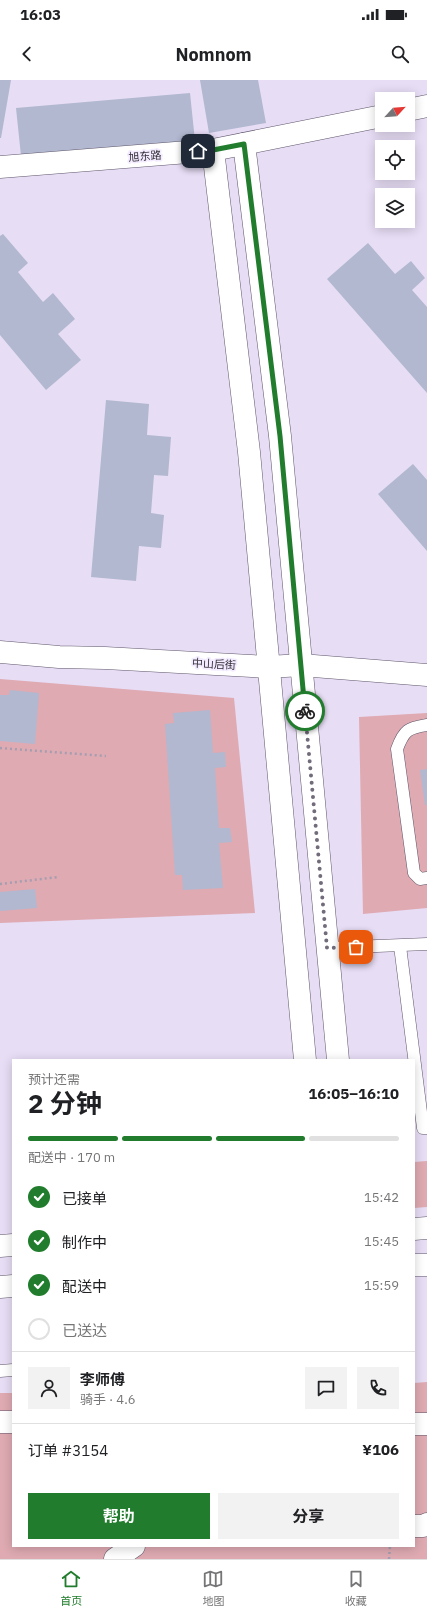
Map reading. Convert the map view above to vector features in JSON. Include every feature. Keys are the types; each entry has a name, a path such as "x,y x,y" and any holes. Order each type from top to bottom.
{"street":[{"path":"415,109 427,106"},
{"name":"旭东路","path":"0,167 213,150 375,117"},
{"path":"244,144 280,436 338,1059"},
{"path":"213,150 249,452 305,1059"},
{"name":"中山后街","path":"0,652 59,657 269,667 301,665 427,675"},
{"path":"415,1229 427,1228"},
{"path":"0,1246 12,1245"},
{"path":"415,1265 427,1265"},
{"path":"0,1287 12,1286"},
{"path":"0,1422 12,1422"},
{"path":"415,1424 427,1424"},
{"path":"415,1526 423,1526 427,1524"},
{"path":"115,1559 133,1547"}],"lane":[{"path":"427,725 411,728 401,738 397,749 414,873 420,879 427,878"},
{"path":"327,948 427,944"},
{"path":"400,946 414,1059"},
{"path":"415,1065 423,1128 427,1128"},
{"path":"0,1370 12,1370"}],"path":[{"path":"0,748 106,756"},
{"path":"0,884 58,876"},
{"path":"389,1559 390,1547"}],"shaded area":[{"path":"0,679 234,698 255,913 0,923"},
{"path":"427,713 427,908 363,914 359,717"},
{"path":"427,1161 427,1207 415,1208 415,1162"},
{"path":"427,1382 427,1559 0,1559 0,1393 12,1393 12,1547 415,1547 415,1383"}],"building":[{"path":"0,80 11,80 1,138 0,138"},
{"path":"200,80 258,80 266,123 209,133"},
{"path":"190,93 195,141 21,156 16,108"},
{"path":"3,234 28,263 18,272 43,302 53,293 75,319 58,334 81,360 46,390 0,335 0,236"},
{"path":"368,243 395,274 411,261 425,278 412,290 427,307 427,393 327,279"},
{"path":"106,400 149,404 147,435 171,437 168,476 154,475 151,513 164,515 161,548 139,546 136,581 91,577"},
{"path":"413,464 427,480 427,551 378,494"},
{"path":"10,690 39,693 35,744 0,741 0,695 9,695"},
{"path":"210,710 213,753 225,752 226,767 215,768 219,828 230,828 232,842 219,843 223,888 183,890 182,875 175,875 165,724 174,723 173,713"},
{"path":"427,769 427,805 425,805 420,770"},
{"path":"35,889 37,908 0,911 0,892"}],"way so far":[{"path":"305,711 327,948 356,947"}],"route":[{"path":"198,151 213,150 244,144 280,436 305,711"}]}
